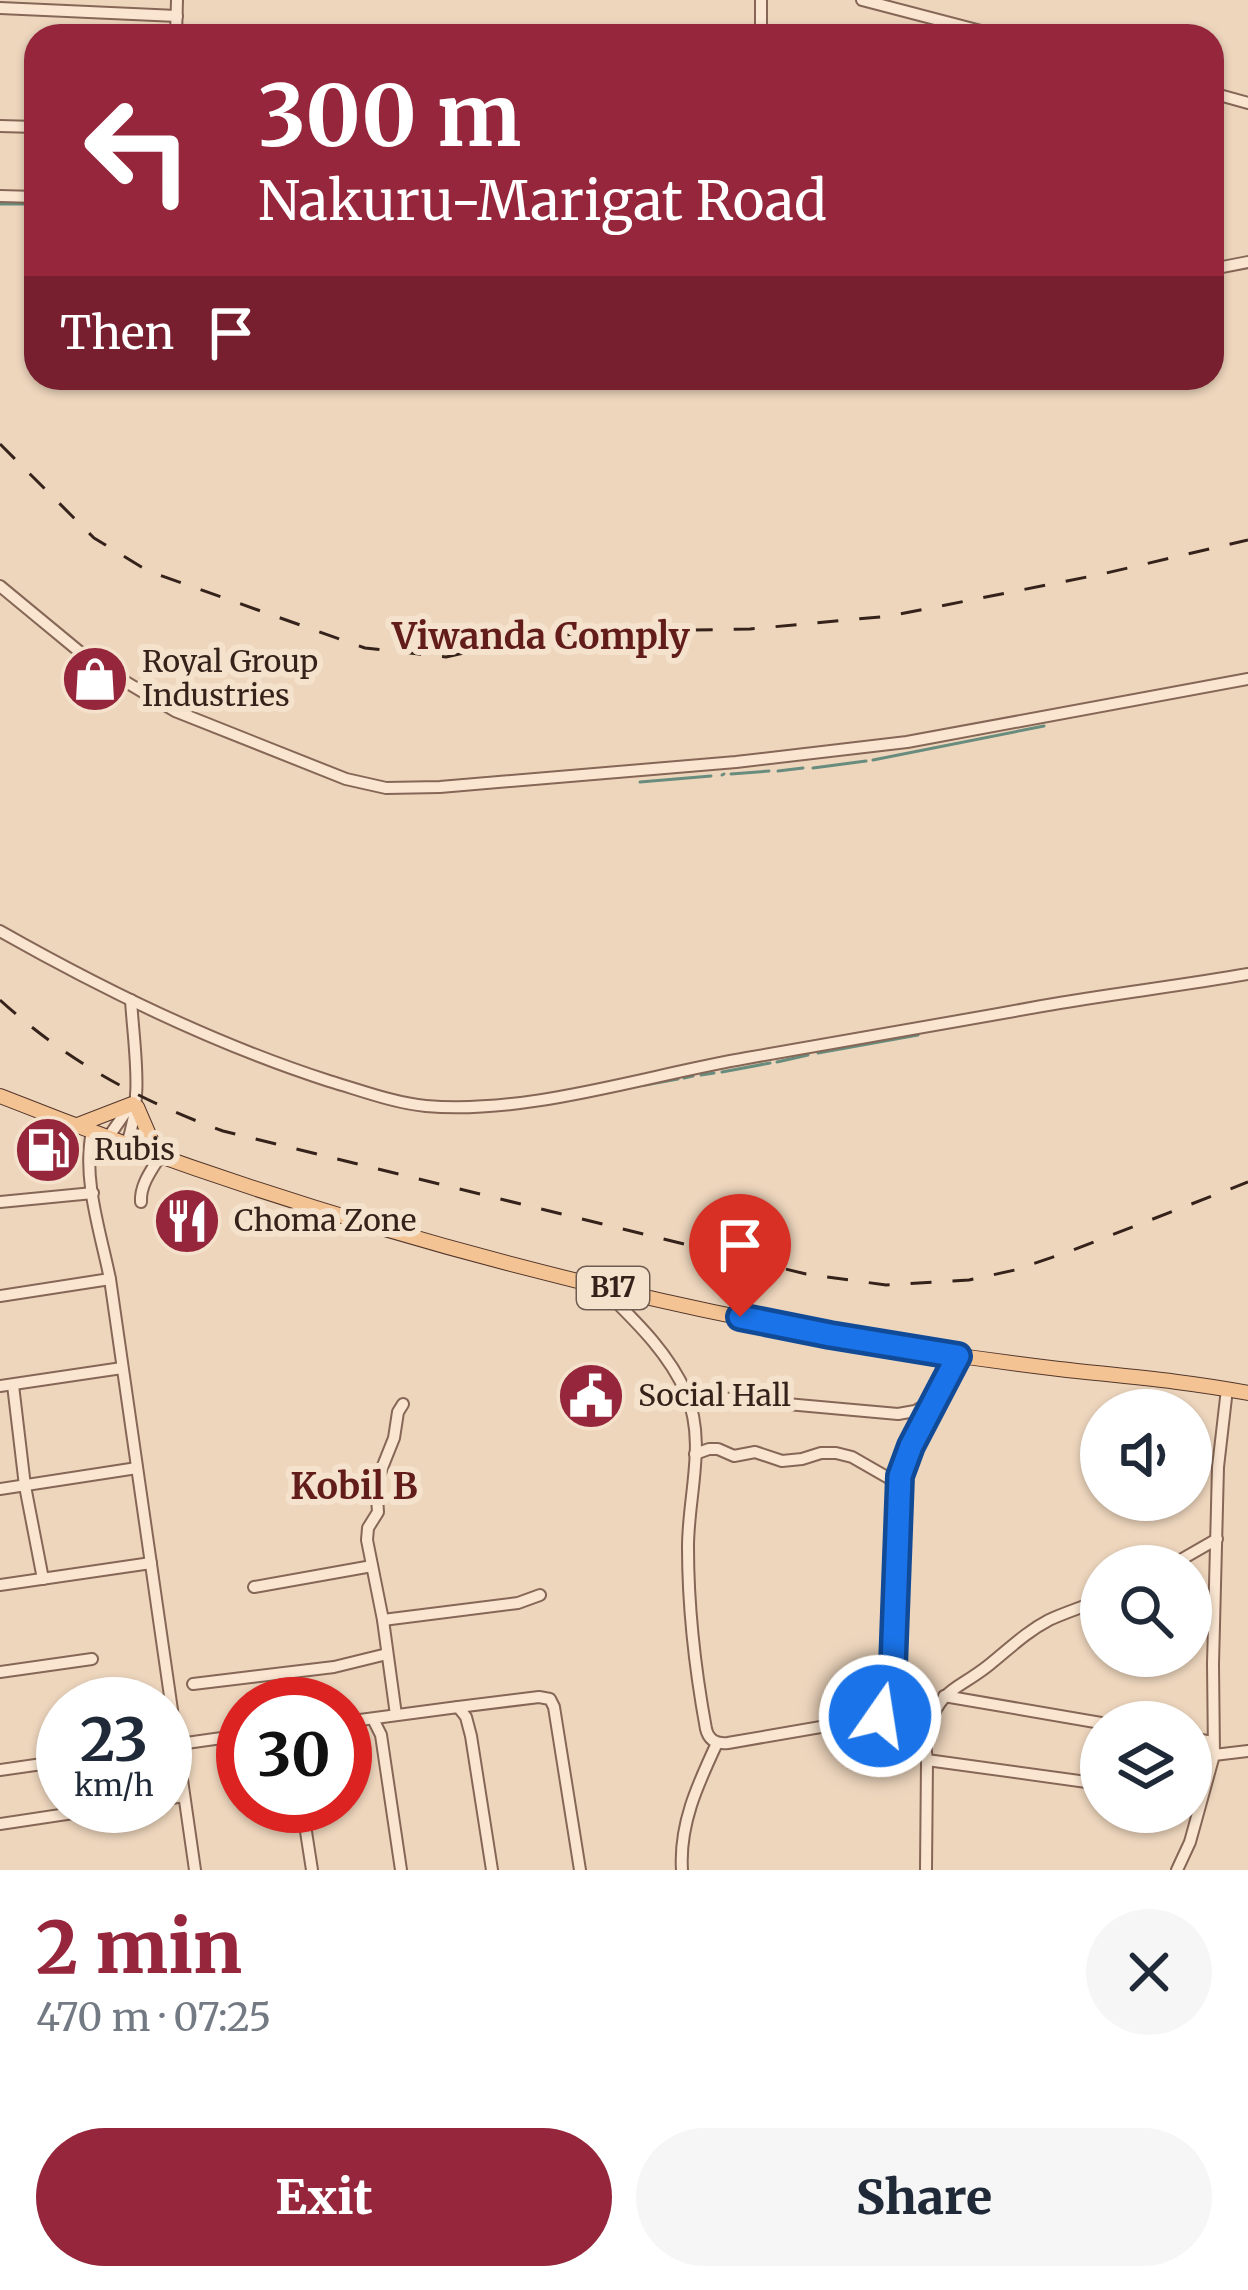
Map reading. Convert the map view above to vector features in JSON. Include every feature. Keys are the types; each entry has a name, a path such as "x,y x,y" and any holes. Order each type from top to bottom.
{"main road":[{"name":"B17","path":"0,1096 159,1158 344,1217 598,1285 830,1335 1248,1393"},
{"path":"75,1126 135,1103 159,1158"}],"street":[{"path":"177,0 177,24"},
{"path":"862,0 954,24"},
{"path":"0,8 177,16"},
{"path":"0,586 92,662 176,711 346,779 386,788 736,762 907,742 1248,679"},
{"path":"0,931 131,1000 281,1065 411,1103 450,1106 583,1092 744,1058 1248,974"},
{"path":"126,1145 135,1103 131,1000"},
{"path":"135,1103 89,1144 164,1677"},
{"path":"141,1202 146,1180 159,1158"},
{"path":"0,1202 93,1193"},
{"path":"0,1297 110,1279"},
{"path":"598,1285 660,1349 696,1421 688,1545 694,1655 706,1729 717,1742 873,1718 885,1714 890,1706 899,1484 911,1446 958,1356"},
{"path":"43,1579 7,1386 122,1368"},
{"path":"1212,1761 1218,1467 1227,1389"},
{"path":"687,1395 898,1414 915,1411 936,1398"},
{"path":"396,1715 368,1528 378,1512 376,1483 403,1404"},
{"path":"695,1454 718,1449 730,1456 755,1452 782,1461 836,1454 851,1457 899,1484"},
{"path":"0,1489 137,1468"},
{"path":"1207,1545 1217,1539"},
{"path":"0,1585 151,1563"},
{"path":"254,1587 372,1566"},
{"path":"382,1619 518,1603 540,1595"},
{"path":"926,1870 926,1730 944,1696 1032,1630 1080,1607"},
{"path":"193,1684 334,1667 387,1654"},
{"path":"0,1672 92,1659"},
{"path":"401,1870 381,1735 373,1719 539,1696 550,1699 554,1707 580,1870"},
{"path":"944,1696 1080,1719"},
{"path":"890,1706 914,1715 926,1730"},
{"path":"458,1707 471,1736 492,1870"},
{"path":"682,1870 684,1824 717,1742"},
{"path":"1214,1756 1248,1751"},
{"path":"927,1760 1080,1781"},
{"path":"0,1770 36,1765"},
{"path":"0,1824 36,1819"},
{"path":"190,1833 195,1870"},
{"path":"306,1833 312,1870"},
{"path":"1178,1870 1191,1833"}],"waterway":[{"path":"0,204 24,204"},
{"path":"873,760 1044,726"},
{"path":"813,768 866,761"},
{"path":"778,771 803,768"},
{"path":"731,774 769,771"},
{"path":"640,782 711,776"},
{"path":"818,1053 918,1035"},
{"path":"777,1062 808,1055"},
{"path":"722,1072 770,1063"},
{"path":"701,1075 714,1073"},
{"path":"684,1078 693,1076"},
{"path":"645,1085 678,1079"}],"railway":[{"path":"0,444 94,538 148,571 365,648 446,657 591,632 750,629 890,616 1248,540"},
{"path":"0,1000 51,1042 105,1077 223,1131 806,1274 886,1285 969,1280 1068,1252 1248,1182"}],"place":[{"name":"Royal Group Industries","path":"95,679"},
{"name":"Rubis","path":"48,1150"},
{"name":"Choma Zone","path":"187,1221"},
{"name":"Social Hall","path":"591,1396"}],"district":[{"name":"Viwanda Comply","path":"541,636"},
{"name":"Kobil B","path":"354,1486"}],"route":[{"path":"740,1317 958,1356 900,1476 892,1693 890,1706 880,1716"}]}
